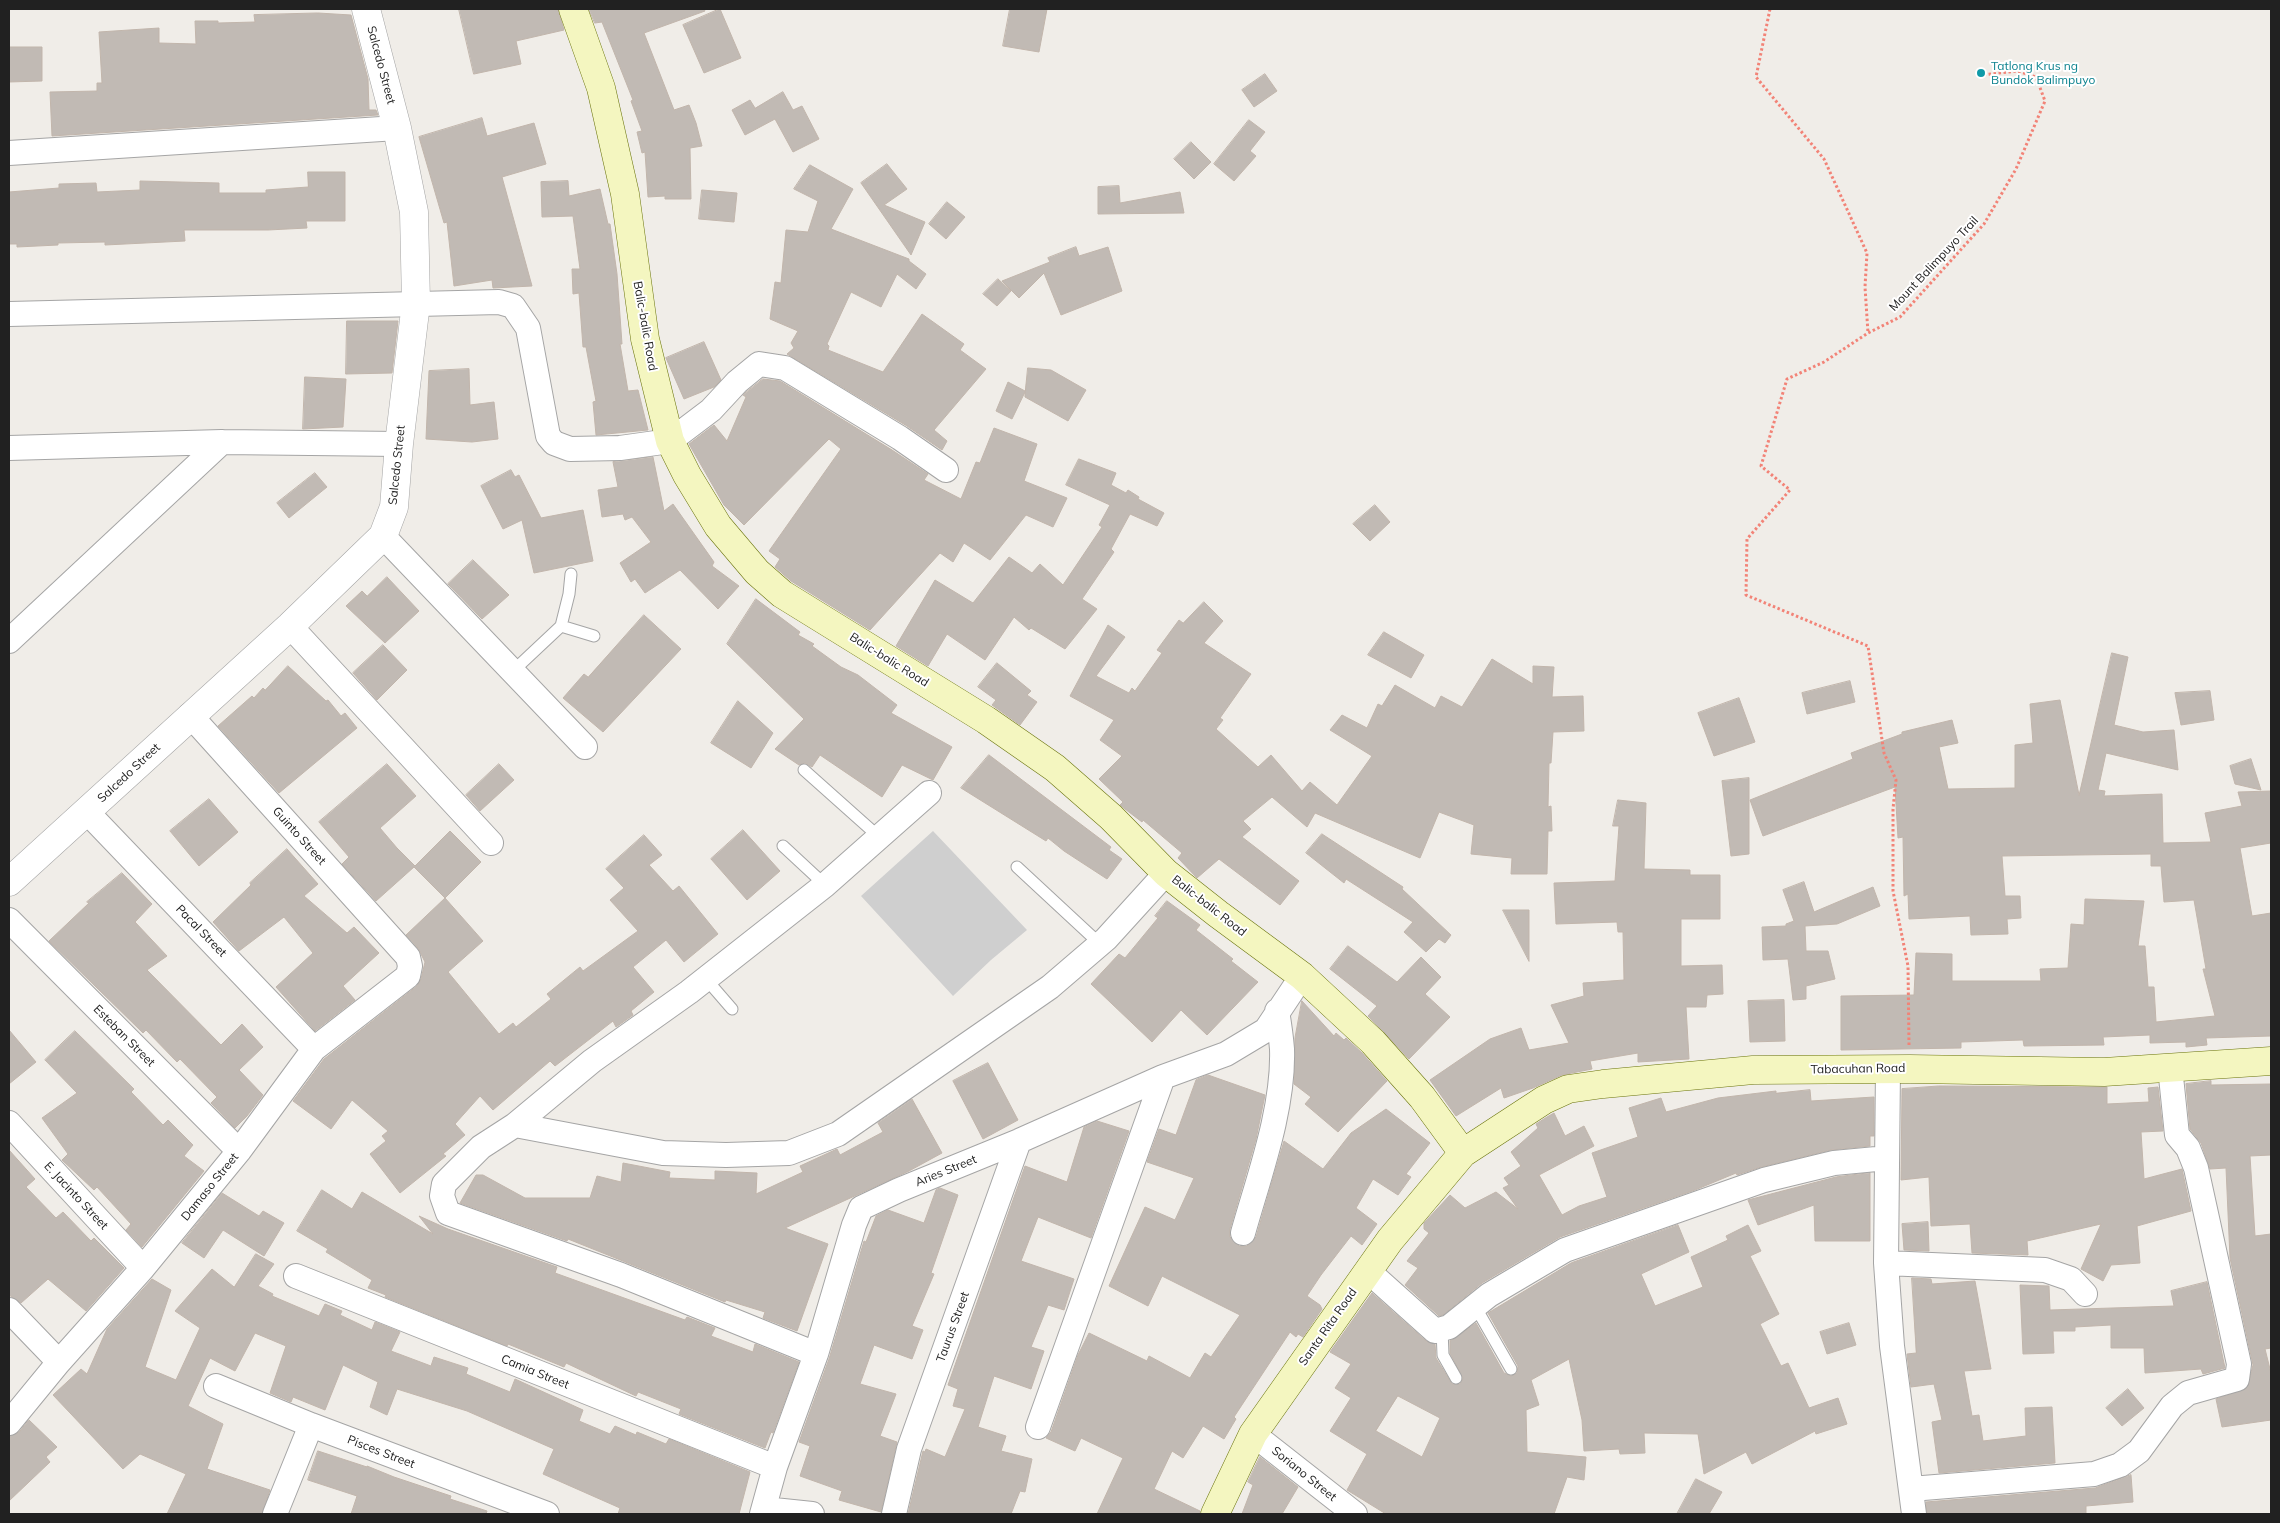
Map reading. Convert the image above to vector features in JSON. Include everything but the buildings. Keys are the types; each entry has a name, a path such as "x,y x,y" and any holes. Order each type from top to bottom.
{"main road":[{"name":"Balic-balic Road","path":"573,9 601,88 610,126 625,194 645,339 670,441 687,475 718,526 757,572 782,594 986,720 1055,768 1111,817 1166,873 1302,976 1373,1042 1422,1097 1463,1153"},
{"name":"Tabacuhan Road","path":"1463,1153 1544,1100 1568,1089 1603,1084 1753,1070 1899,1069 2104,1072 2271,1061"},
{"name":"Santa Rita Road","path":"1214,1514 1253,1434 1390,1240 1463,1153"}],"street":[{"name":"Salcedo Street","path":"9,882 190,715 290,626 383,536 394,506 399,444 416,303 414,212 397,128 366,9"},
{"path":"9,153 397,128"},
{"path":"9,314 499,302 513,306 528,328 548,436 554,443 570,449 620,448 670,441 711,410 737,382 759,364 785,368 900,438 946,470"},
{"path":"9,641 222,442"},
{"path":"9,448 222,442 399,444"},
{"path":"383,536 585,747"},
{"path":"290,626 491,843"},
{"name":"Guinto Street","path":"190,715 408,957"},
{"path":"816,1354 621,1275 448,1213 442,1196 444,1184 481,1147 515,1125 592,1061 706,979 825,885 878,836 929,793"},
{"name":"Pacal Street","path":"87,812 314,1049"},
{"path":"515,1125 663,1153 789,1154 838,1134 1050,987 1100,944 1166,873"},
{"name":"Esteban Street","path":"9,920 240,1151"},
{"name":"Damaso Street","path":"9,1424 59,1362 143,1268 240,1151 314,1049 408,976 410,966 408,957"},
{"name":"Aries Street","path":"763,1511 775,1467 816,1354 854,1225 861,1208 1163,1077 1226,1054 1266,1030 1302,976"},
{"path":"1243,1233 1264,1160 1279,1095 1282,1050 1277,1011"},
{"path":"1911,1489 2094,1474 2120,1465 2139,1451 2172,1406 2188,1392 2238,1380 2239,1364 2196,1168 2188,1148 2177,1135 2170,1067"},
{"path":"1899,1069 1887,1158 1886,1263 1892,1346 1914,1514"},
{"path":"1038,1427 1163,1077"},
{"name":"E. Jacinto Street","path":"9,1123 143,1268"},
{"name":"Taurus Street","path":"894,1514 910,1449 1019,1141"},
{"path":"1368,1272 1436,1331 1449,1327 1489,1295 1565,1250 1764,1180 1834,1164 1887,1158"},
{"path":"1886,1263 2044,1270 2071,1279 2085,1294"},
{"name":"Camia Street","path":"296,1276 775,1467"},
{"path":"9,1310 59,1362"},
{"name":"Pisces Street","path":"216,1386 311,1425 547,1514"},
{"path":"275,1514 311,1425"},
{"name":"Soriano Street","path":"1253,1434 1355,1514"},
{"path":"763,1511 812,1514"}],"lane":[{"path":"512,672 561,626 569,594 571,574"},
{"path":"561,626 594,636"},
{"path":"804,770 878,836"},
{"path":"783,846 825,885"},
{"path":"1017,868 1100,944"},
{"path":"706,979 732,1009"},
{"path":"1476,1306 1511,1370"},
{"path":"1442,1329 1443,1355 1456,1378"}],"path":[{"path":"1770,9 1756,77 1824,160 1867,253 1868,333"},
{"name":"Mount Balimpuyo Trail","path":"1899,1069 1908,966 1893,891 1893,810 1896,780 1884,752 1868,646 1746,595 1747,539 1790,490 1761,466 1786,378 1824,362 1868,333 1900,317 1984,224 2016,169 2045,101 2036,77 2017,71 1982,74"}],"shaded area":[{"path":"933,831 1027,930 991,960 953,996 861,896"}],"place":[{"name":"Tatlong Krus ng Bundok Balimpuyo","path":"1981,73"}]}
